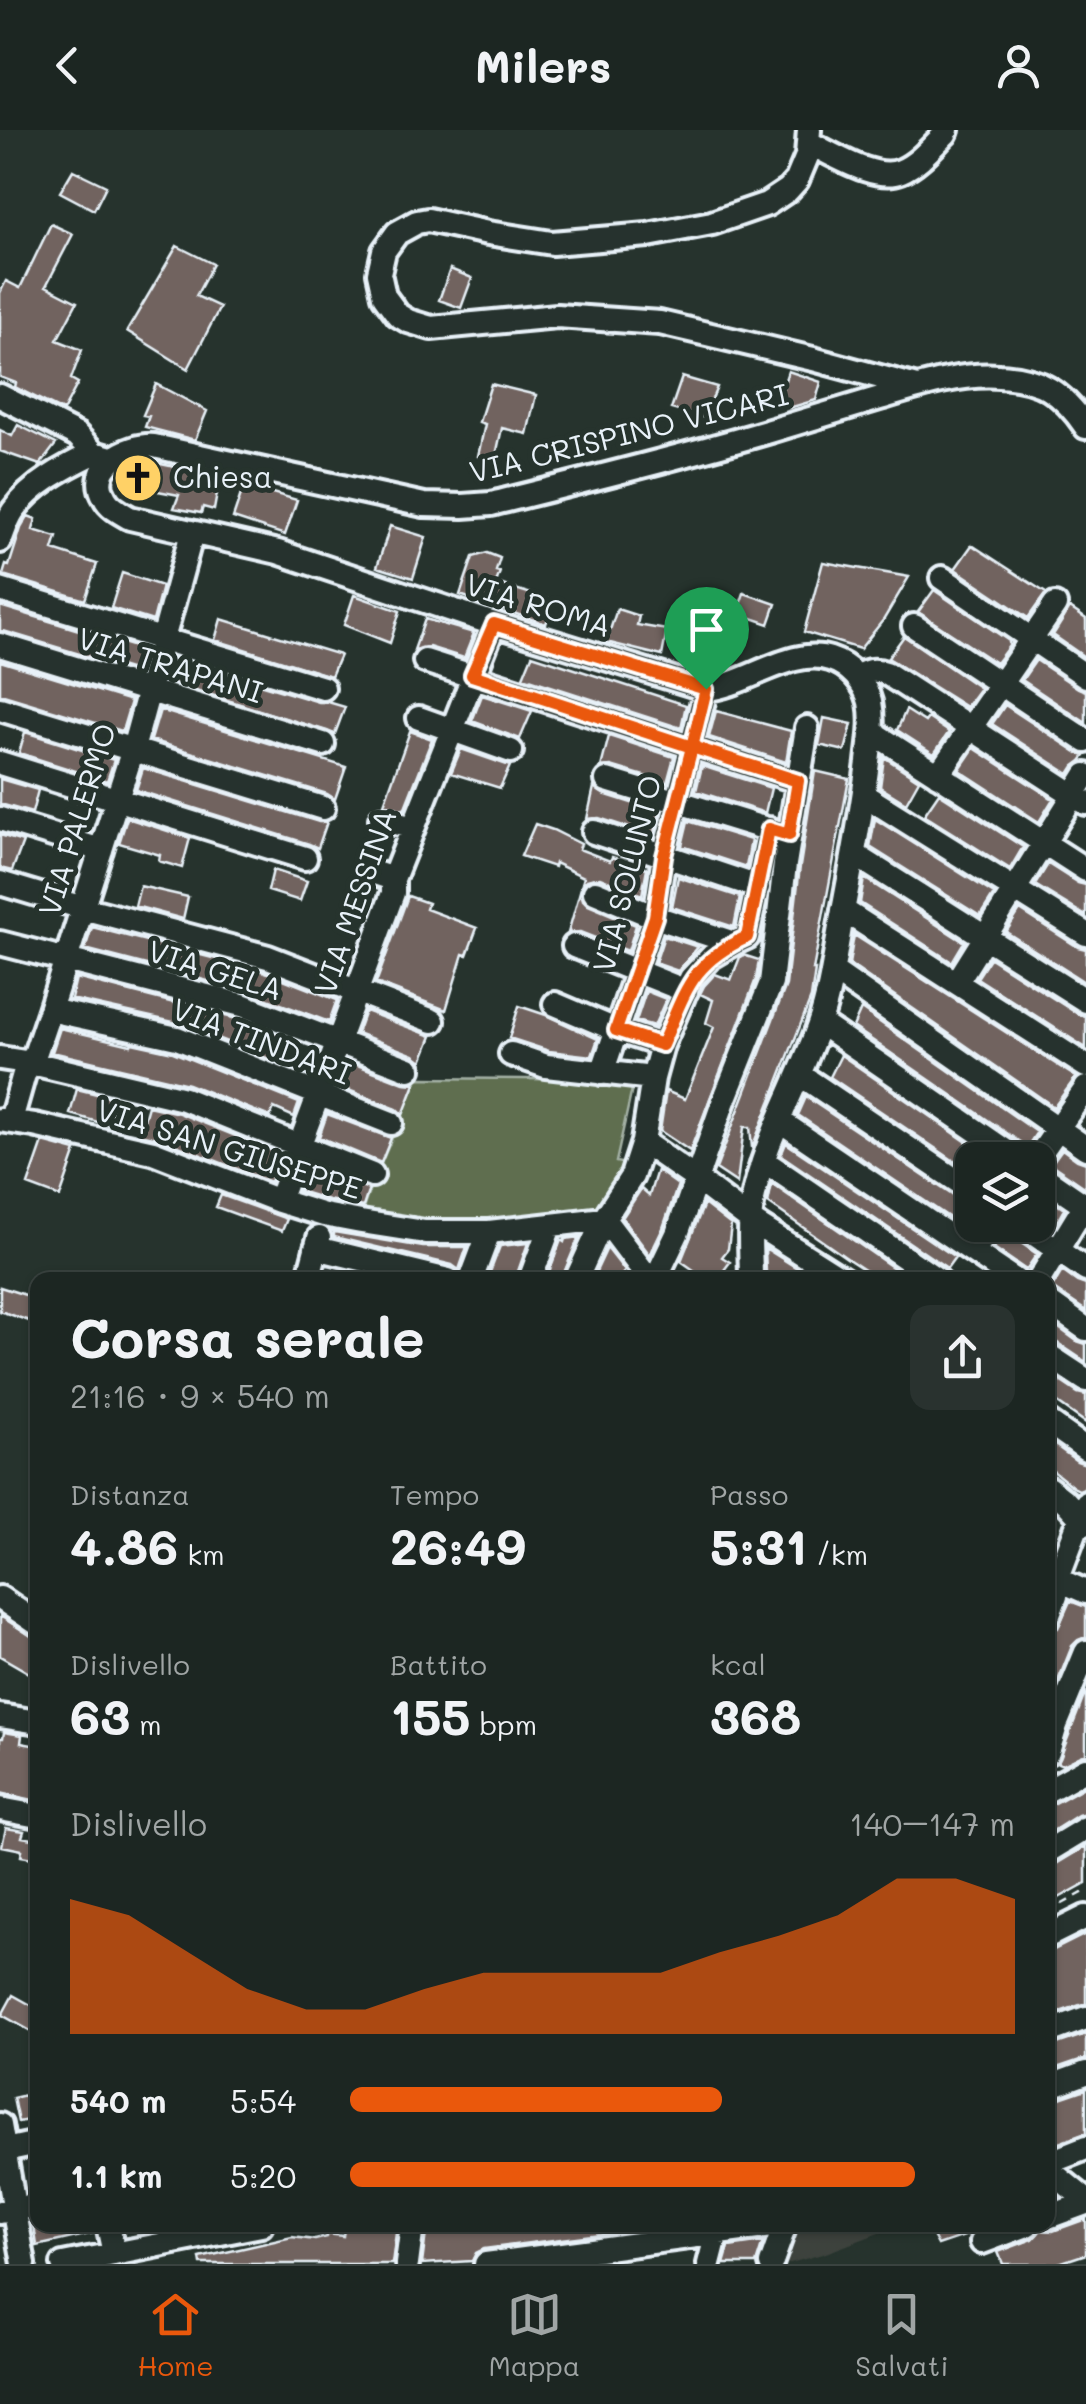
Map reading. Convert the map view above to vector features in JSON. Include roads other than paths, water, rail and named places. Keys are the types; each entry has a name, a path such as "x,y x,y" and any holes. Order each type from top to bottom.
{"street":[{"path":"917,388 660,323 557,316 431,328 398,315 380,285 379,273 384,251 398,233 417,222 428,220 552,243 648,235 712,223 767,204 788,190 803,168 809,137 871,172 897,173 914,163 947,130"},
{"name":"VIA CRISPINO VICARI","path":"0,541 12,512 50,477 142,445 424,504 463,506 491,504 715,447 957,379 994,375 1043,384 1072,407 1086,427"},
{"path":"0,396 77,435 103,456"},
{"name":"VIA ROMA","path":"103,456 104,498 130,518 278,552 706,689"},
{"name":"VIA PALERMO","path":"6,1120 32,1063 83,908 133,750 192,533"},
{"path":"942,578 1086,676"},
{"path":"0,590 322,688"},
{"path":"938,775 1055,606"},
{"name":"VIA MESSINA","path":"280,1201 393,893 393,880 494,624"},
{"path":"914,626 1086,741"},
{"name":"VIA TRAPANI","path":"0,645 323,744"},
{"path":"706,689 740,682 798,658 816,656 848,668 867,693 870,704 872,732 864,794 833,971 820,1024 764,1161 752,1204 751,1272"},
{"path":"425,661 798,781"},
{"path":"857,678 874,670 886,673 970,728 1082,791 1044,843 956,982"},
{"name":"VIA SOLUNTO","path":"602,1072 655,917 664,856 706,689"},
{"path":"0,708 323,808"},
{"path":"419,718 510,751"},
{"path":"580,1272 604,1219 632,1176 662,1045 692,978 712,956 741,940 798,781 807,728"},
{"path":"872,732 1086,870"},
{"path":"0,763 305,858"},
{"path":"606,780 779,832"},
{"path":"864,794 1086,934"},
{"path":"0,819 101,850"},
{"path":"380,819 413,828"},
{"path":"594,832 758,887"},
{"path":"649,1272 677,1234 771,983 779,832"},
{"path":"854,854 1086,1001"},
{"path":"366,870 393,880"},
{"path":"0,882 268,957 433,1021"},
{"path":"595,892 655,917 741,940"},
{"path":"843,910 1086,1066"},
{"name":"VIA GELA","path":"0,944 242,1005 409,1069"},
{"path":"574,946 686,991"},
{"path":"833,971 1086,1148"},
{"path":"555,1004 662,1045"},
{"name":"VIA TINDARI","path":"50,1010 176,1038 391,1124"},
{"path":"820,1024 993,1142"},
{"path":"512,1054 546,1066 653,1078"},
{"path":"0,1058 184,1100 372,1175"},
{"path":"799,1074 955,1180"},
{"path":"1048,1142 1086,1088"},
{"name":"VIA SAN GIUSEPPE","path":"6,1120 153,1152 324,1215 425,1232 489,1232 604,1219"},
{"path":"780,1121 1004,1272"},
{"path":"642,1142 832,1272"},
{"path":"764,1161 926,1272"},
{"path":"1044,1272 1086,1204 1055,1184"},
{"path":"310,1272 324,1215"},
{"path":"604,1219 641,1272"},
{"path":"533,1272 550,1226"},
{"path":"474,1272 489,1232"},
{"path":"974,1250 980,1242"},
{"path":"1046,1242 1086,1270"},
{"path":"316,1248 415,1272"},
{"path":"1055,1307 1086,1328"},
{"path":"1055,1360 1086,1380"},
{"path":"1055,1427 1086,1449"},
{"path":"1055,1493 1084,1515 1055,1571"},
{"path":"1055,1578 1086,1592"},
{"path":"0,1598 30,1619"},
{"path":"1055,1734 1086,1652"},
{"path":"0,1716 30,1721"},
{"path":"1055,1786 1086,1768"},
{"path":"0,1809 30,1815"},
{"path":"1055,1847 1086,1828"},
{"path":"1055,1932 1086,1917"},
{"path":"1055,2029 1086,2018"},
{"path":"1055,2085 1086,2073"},
{"path":"0,2125 2,2150 18,2209 24,2264"},
{"path":"2,2150 30,2145"},
{"path":"1055,2163 1086,2148"},
{"path":"1055,2172 1086,2201 1055,2215"},
{"path":"109,2232 114,2254"},
{"path":"63,2264 226,2232"},
{"path":"406,2264 411,2232"},
{"path":"709,2264 717,2232"},
{"path":"771,2264 780,2232"},
{"path":"982,2242 1009,2232"},
{"path":"486,2264 665,2233 658,2264"}],"place":[{"name":"Chiesa","path":"138,478"}]}
